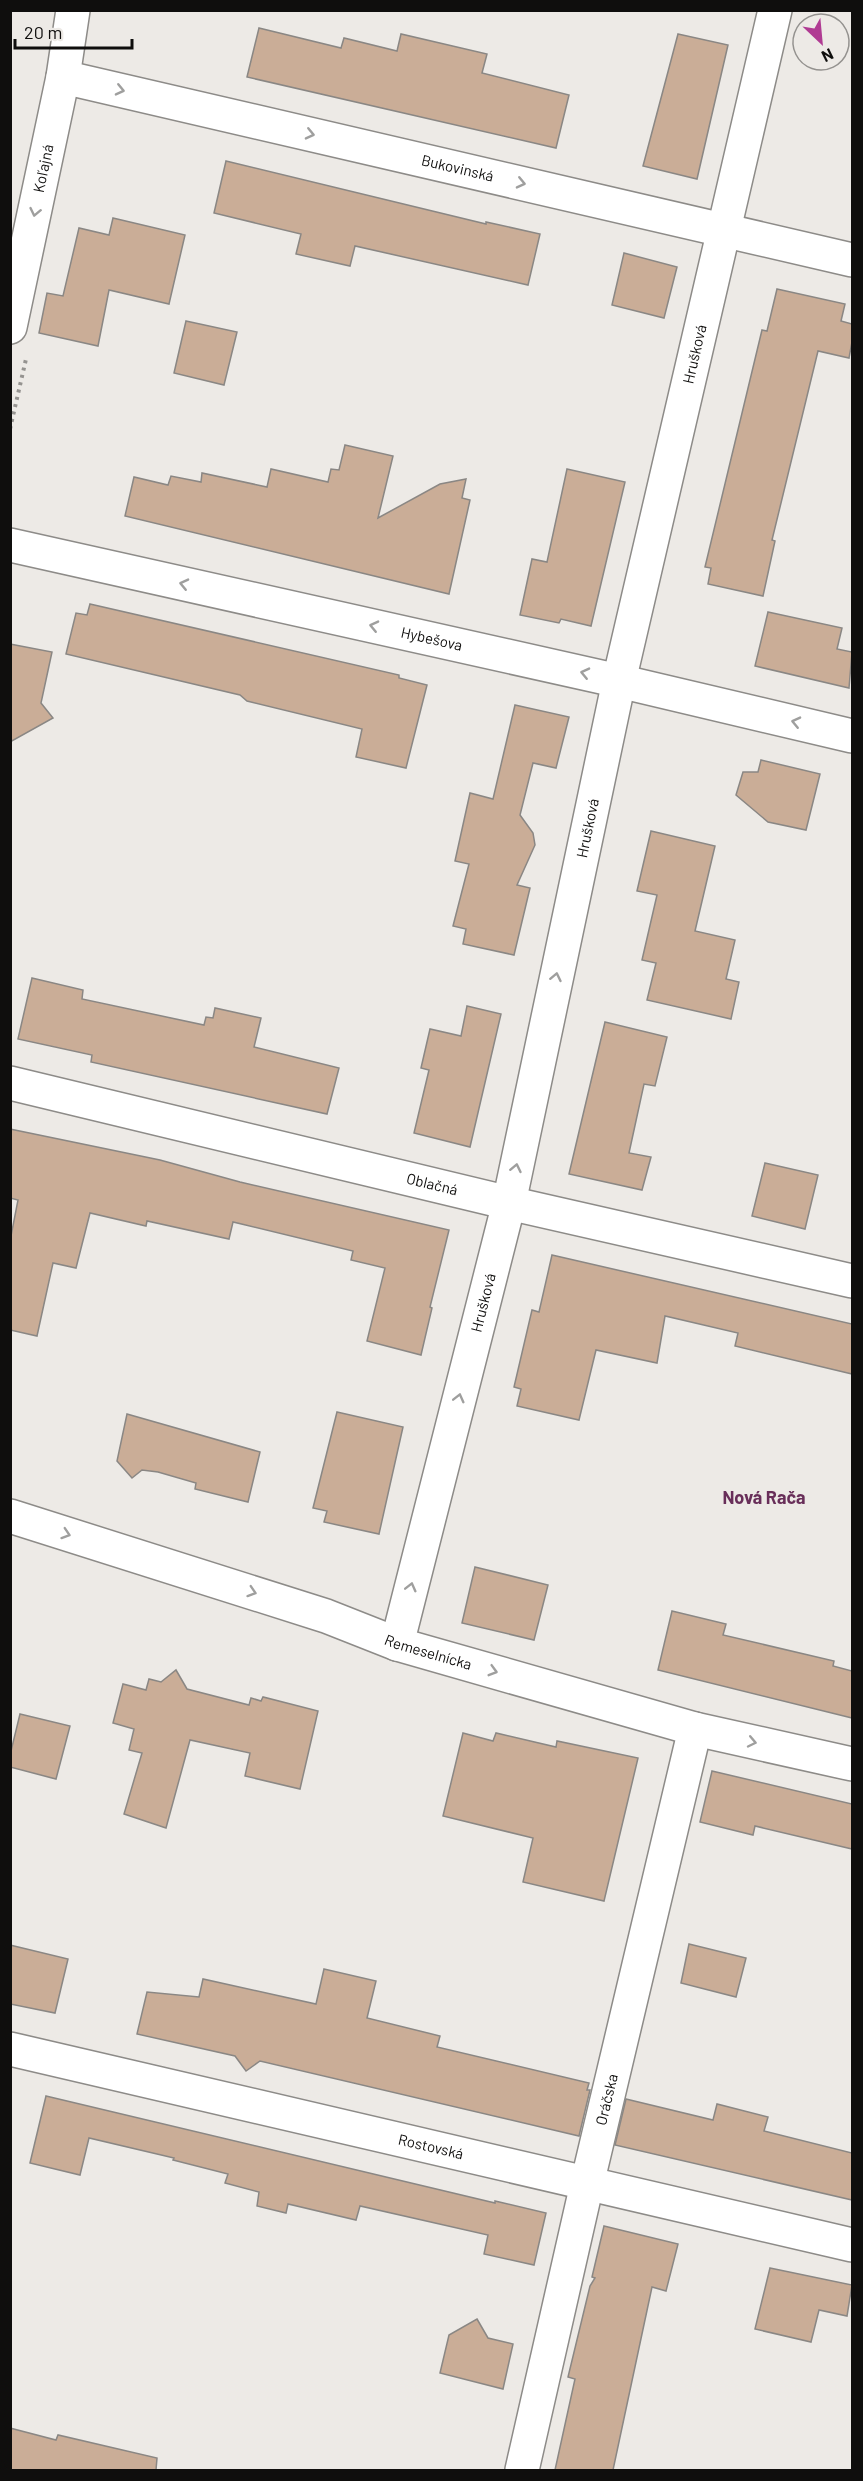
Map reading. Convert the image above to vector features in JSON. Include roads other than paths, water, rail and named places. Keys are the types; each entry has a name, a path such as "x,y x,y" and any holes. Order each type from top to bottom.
{"street":[{"name":"Koľajná","path":"19,340 73,10"},
{"name":"Hrušková","path":"397,1644 509,1203 619,681 776,10"},
{"name":"Bukovinská","path":"63,76 852,260"},
{"name":"Hybešova","path":"10,545 619,681 852,736"},
{"name":"Oblačná","path":"10,1083 509,1203 852,1281"},
{"name":"Remeselnícka","path":"10,1516 326,1616 397,1644 695,1730 852,1764"},
{"name":"Oráčska","path":"522,2470 587,2184 695,1730"},
{"name":"Rostovská","path":"10,2049 852,2245"}],"district":[{"name":"Nová Rača","path":"764,1498"}]}
